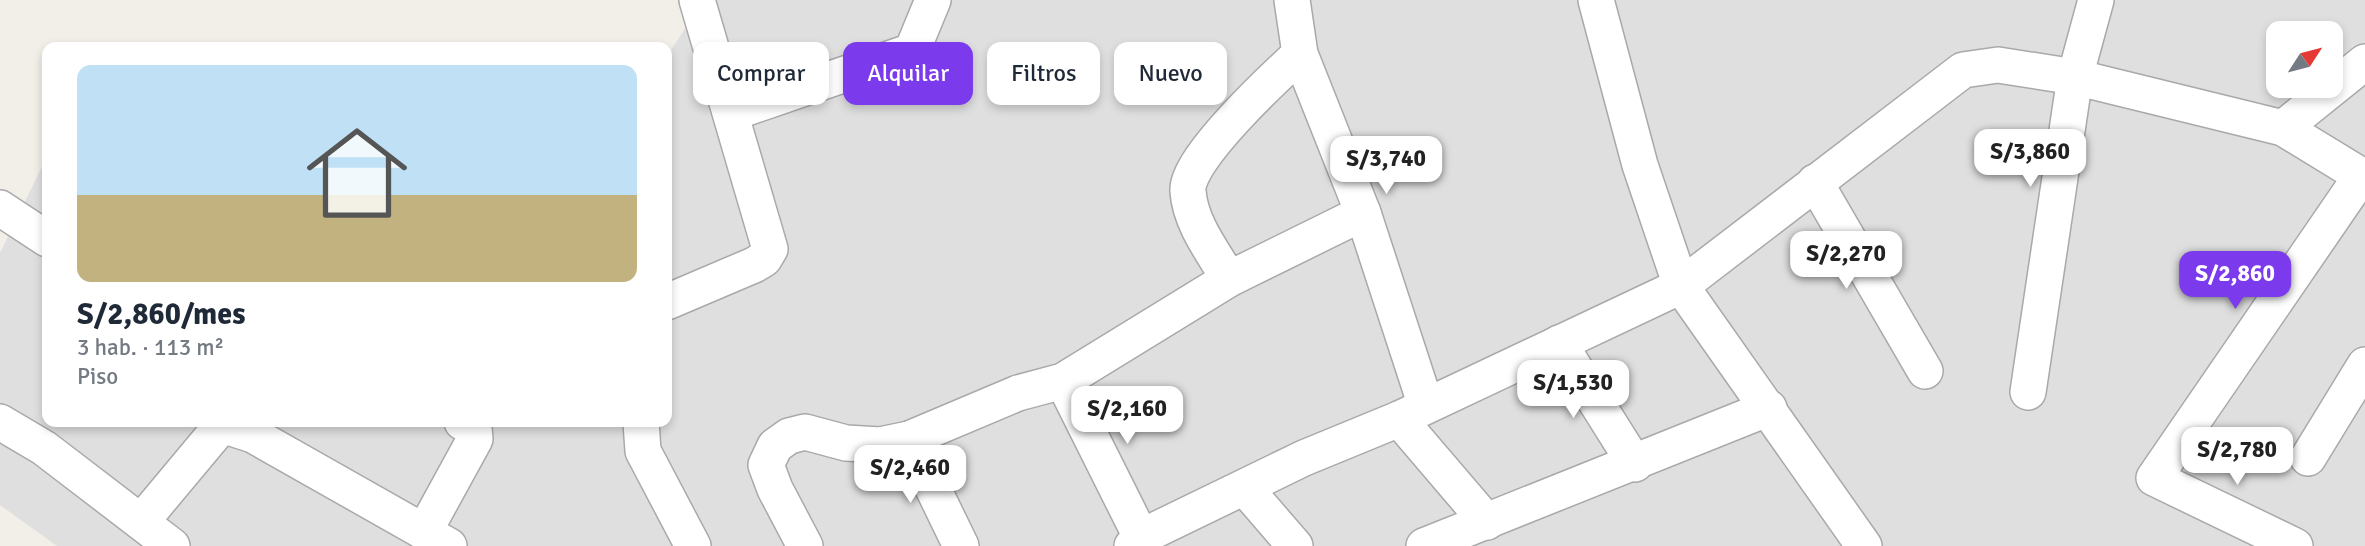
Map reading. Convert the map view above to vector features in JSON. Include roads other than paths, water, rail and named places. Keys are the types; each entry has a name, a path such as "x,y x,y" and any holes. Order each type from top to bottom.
{"street":[{"path":"672,300 764,260 769,249 732,113 697,0"},
{"path":"732,113 912,51 933,0"},
{"path":"1292,0 1300,54 1363,213 1413,412 1487,522"},
{"path":"1595,0 1640,165 1681,286 1864,546"},
{"path":"2028,392 2075,77 2096,0"},
{"path":"1229,279 1191,212 1187,187 1204,157 1238,114 1300,54"},
{"path":"2283,128 2365,62"},
{"path":"1063,381 1137,542 1304,458 1413,412 1681,286 1963,70 1998,65 2075,77 2283,128 2363,177 2154,478 2295,546"},
{"path":"1815,182 1925,371"},
{"path":"0,208 42,236"},
{"path":"804,546 766,465 775,446 789,436 805,432 846,443 880,445 909,439 1017,393 1063,381 1229,279 1363,213"},
{"path":"1559,343 1635,464"},
{"path":"2308,458 2365,365"},
{"path":"1424,546 1635,464 1769,408"},
{"path":"0,422 44,448 172,546"},
{"path":"141,522 220,427"},
{"path":"230,427 253,435 435,541 474,439 472,427"},
{"path":"641,427 643,451 693,546"},
{"path":"909,439 961,546"},
{"path":"1245,488 1295,546"}]}
